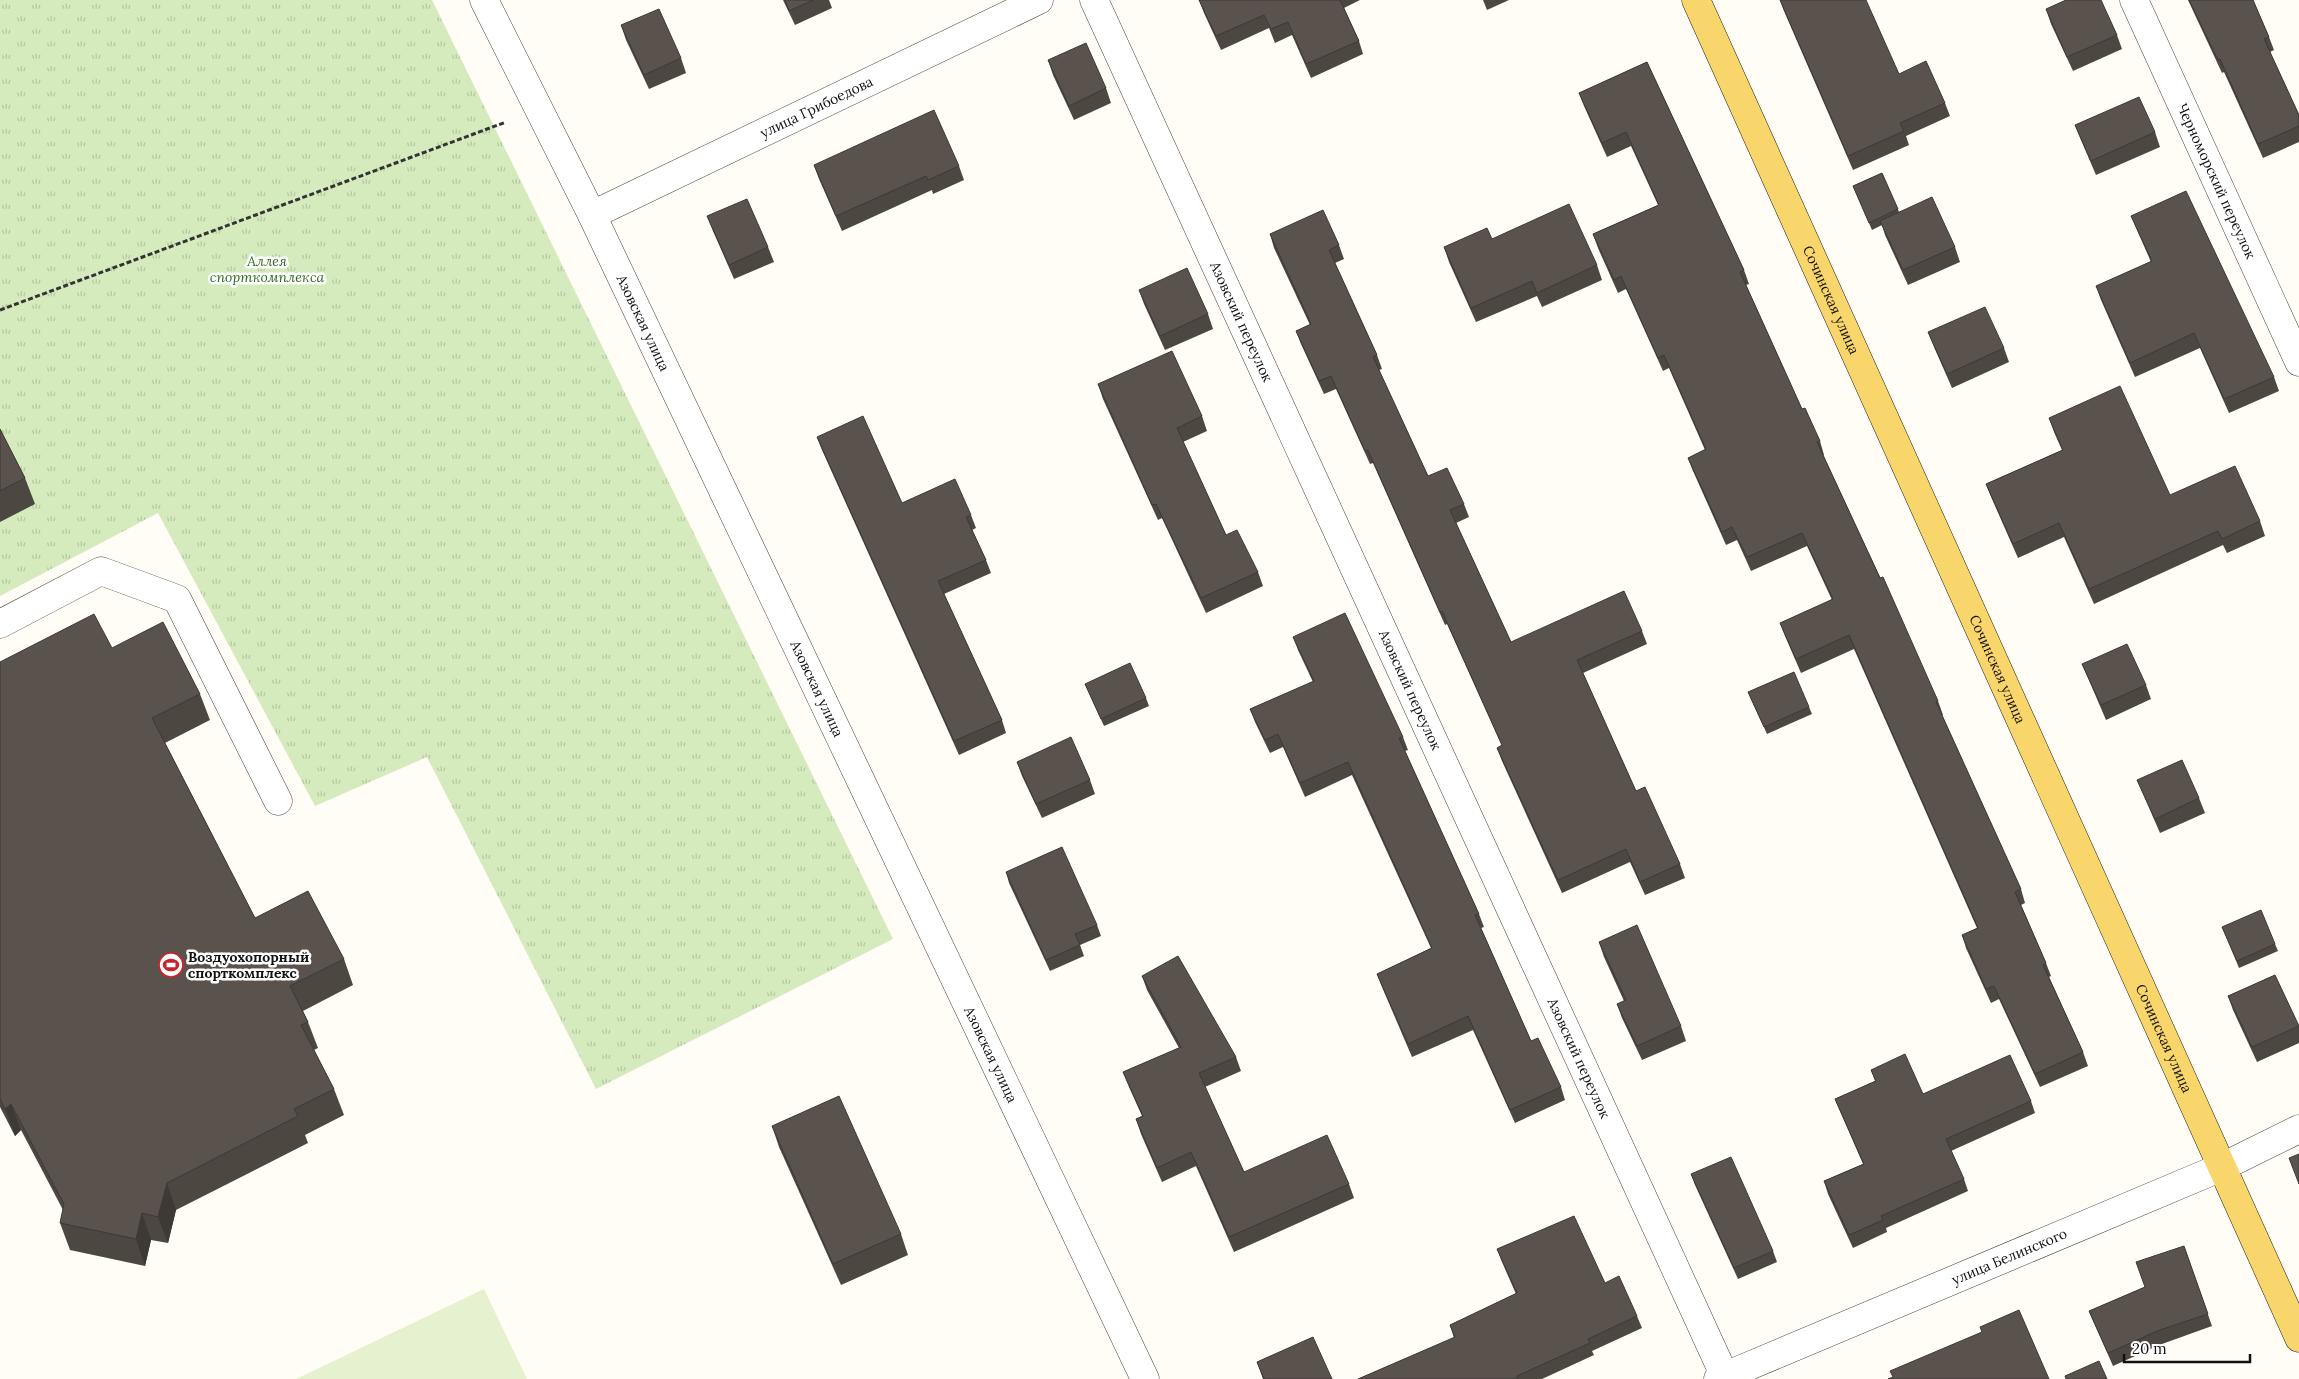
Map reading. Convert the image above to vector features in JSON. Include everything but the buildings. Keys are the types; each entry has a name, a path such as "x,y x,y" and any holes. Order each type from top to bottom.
{"main road":[{"name":"Сочинская улица","path":"1696,0 2299,1338"}],"lane":[{"name":"Азовская улица","path":"484,0 592,215 1145,1379"},
{"name":"улица Грибоедова","path":"592,215 1039,0"},
{"name":"Азовский переулок","path":"1094,0 1723,1378"},
{"name":"Черноморский переулок","path":"2134,0 2299,362"},
{"path":"0,624 101,571 177,599 278,801"},
{"name":"улица Белинского","path":"1723,1378 2222,1166 2299,1129"}],"path":[{"path":"0,310 539,110"}],"green space":[{"name":"Аллея спорткомплекса","path":"0,0 432,0 893,939 596,1089 427,757 315,806 158,513 0,596"},
{"path":"484,1289 527,1379 296,1379"}],"place":[{"name":"Воздуохопорный спорткомплекс","path":"171,965"}]}
